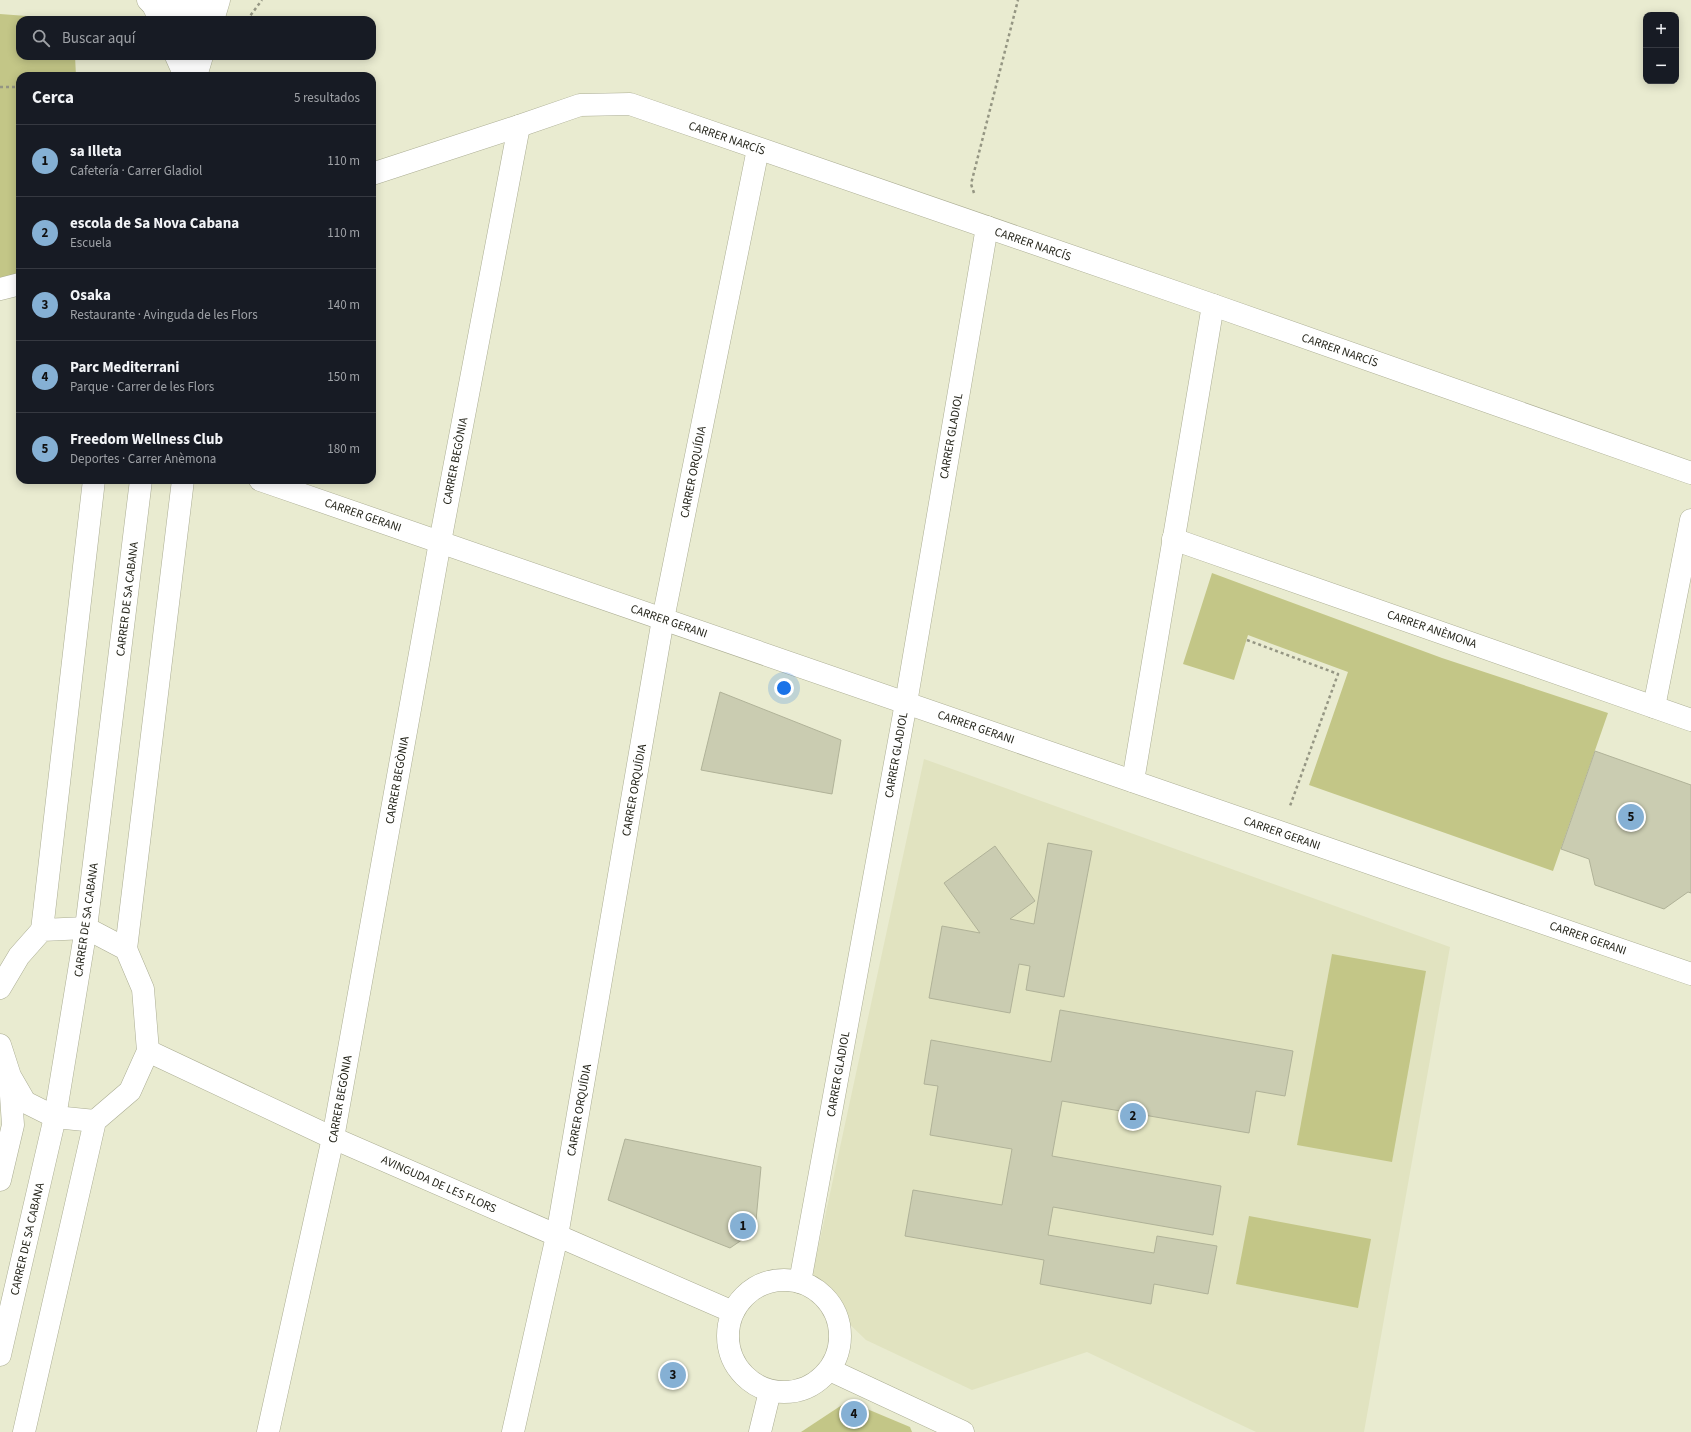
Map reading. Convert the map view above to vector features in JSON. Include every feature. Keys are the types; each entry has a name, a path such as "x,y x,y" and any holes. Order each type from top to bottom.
{"street":[{"path":"154,8 169,9 200,7 212,0"},
{"path":"214,16 219,0"},
{"path":"178,60 182,72"},
{"path":"197,72 201,60"},
{"name":"CARRER NARCÍS","path":"376,173 519,126 580,104 630,104 1213,305 1691,473"},
{"name":"CARRER BEGÒNIA","path":"268,1432 333,1138 440,542 519,126"},
{"name":"CARRER ORQUÍDIA","path":"513,1432 557,1236 663,619 758,149"},
{"name":"CARRER GLADIOL","path":"800,1282 906,703 987,228"},
{"path":"0,289 16,285"},
{"path":"1133,781 1213,305"},
{"path":"0,988 19,956 42,930 94,484"},
{"name":"CARRER DE SA CABANA","path":"0,1355 55,1117 86,928 141,484"},
{"path":"24,1432 95,1121 130,1091 148,1051 143,989 126,949 183,484"},
{"name":"CARRER GERANI","path":"272,484 1691,974"},
{"path":"1654,707 1691,520"},
{"name":"CARRER ANÈMONA","path":"1173,539 1691,720"},
{"path":"42,930 86,928 126,949"},
{"path":"0,1045 10,1076 26,1102 55,1117 95,1121"},
{"name":"AVINGUDA DE LES FLORS","path":"148,1051 333,1138 733,1312"},
{"path":"0,1180 13,1125 10,1076"},
{"path":"780,1280 800,1282 810,1286 826,1298 836,1314 841,1334 839,1353 830,1370 809,1388 790,1393 770,1391 750,1382 737,1367 729,1349 728,1330 733,1312 744,1296 761,1285 780,1280"},
{"path":"830,1370 962,1432"},
{"path":"760,1432 770,1391"}],"path":[{"path":"250,16 262,0"},
{"path":"987,228 972,184 1018,0"},
{"path":"0,87 16,87"},
{"path":"1246,640 1338,674 1281,832"}],"shaded area":[{"path":"924,759 1450,947 1364,1432 1256,1432 1087,1352 972,1390 866,1340 810,1286"}],"green space":[{"path":"0,14 27,16 16,16 16,60 75,60 76,72 16,72 16,285 0,289"},
{"path":"1212,573 1442,658 1608,713 1553,871 1309,785 1348,672 1248,635 1234,680 1183,664"},
{"path":"1332,954 1426,971 1392,1162 1297,1145"},
{"path":"1249,1216 1371,1239 1358,1308 1236,1284"},
{"path":"848,1401 910,1427 912,1432 801,1432"}],"building":[{"path":"720,692 841,740 832,794 701,770"},
{"path":"1595,751 1691,785 1691,893 1688,892 1664,909 1595,885 1589,859 1561,849"},
{"path":"1048,843 1092,851 1064,997 1026,990 1030,966 1019,964 1010,1013 929,998 942,926 980,933 944,883 995,846 1035,901 1010,919 1034,924"},
{"path":"1060,1010 1293,1051 1285,1096 1256,1091 1249,1133 1062,1101 1052,1156 1221,1186 1213,1235 1053,1207 1048,1235 1154,1253 1157,1236 1217,1246 1208,1294 1154,1284 1151,1304 1040,1284 1044,1260 905,1236 913,1190 1002,1205 1012,1149 930,1135 938,1086 924,1084 931,1040 1051,1062"},
{"path":"625,1139 761,1167 755,1231 730,1248 608,1200"}],"place":[{"name":"Freedom Wellness Club","path":"1631,817"},
{"name":"escola de Sa Nova Cabana","path":"1133,1116"},
{"name":"sa Illeta","path":"743,1226"},
{"name":"Osaka","path":"673,1375"},
{"name":"Parc Mediterrani","path":"854,1414"}]}
